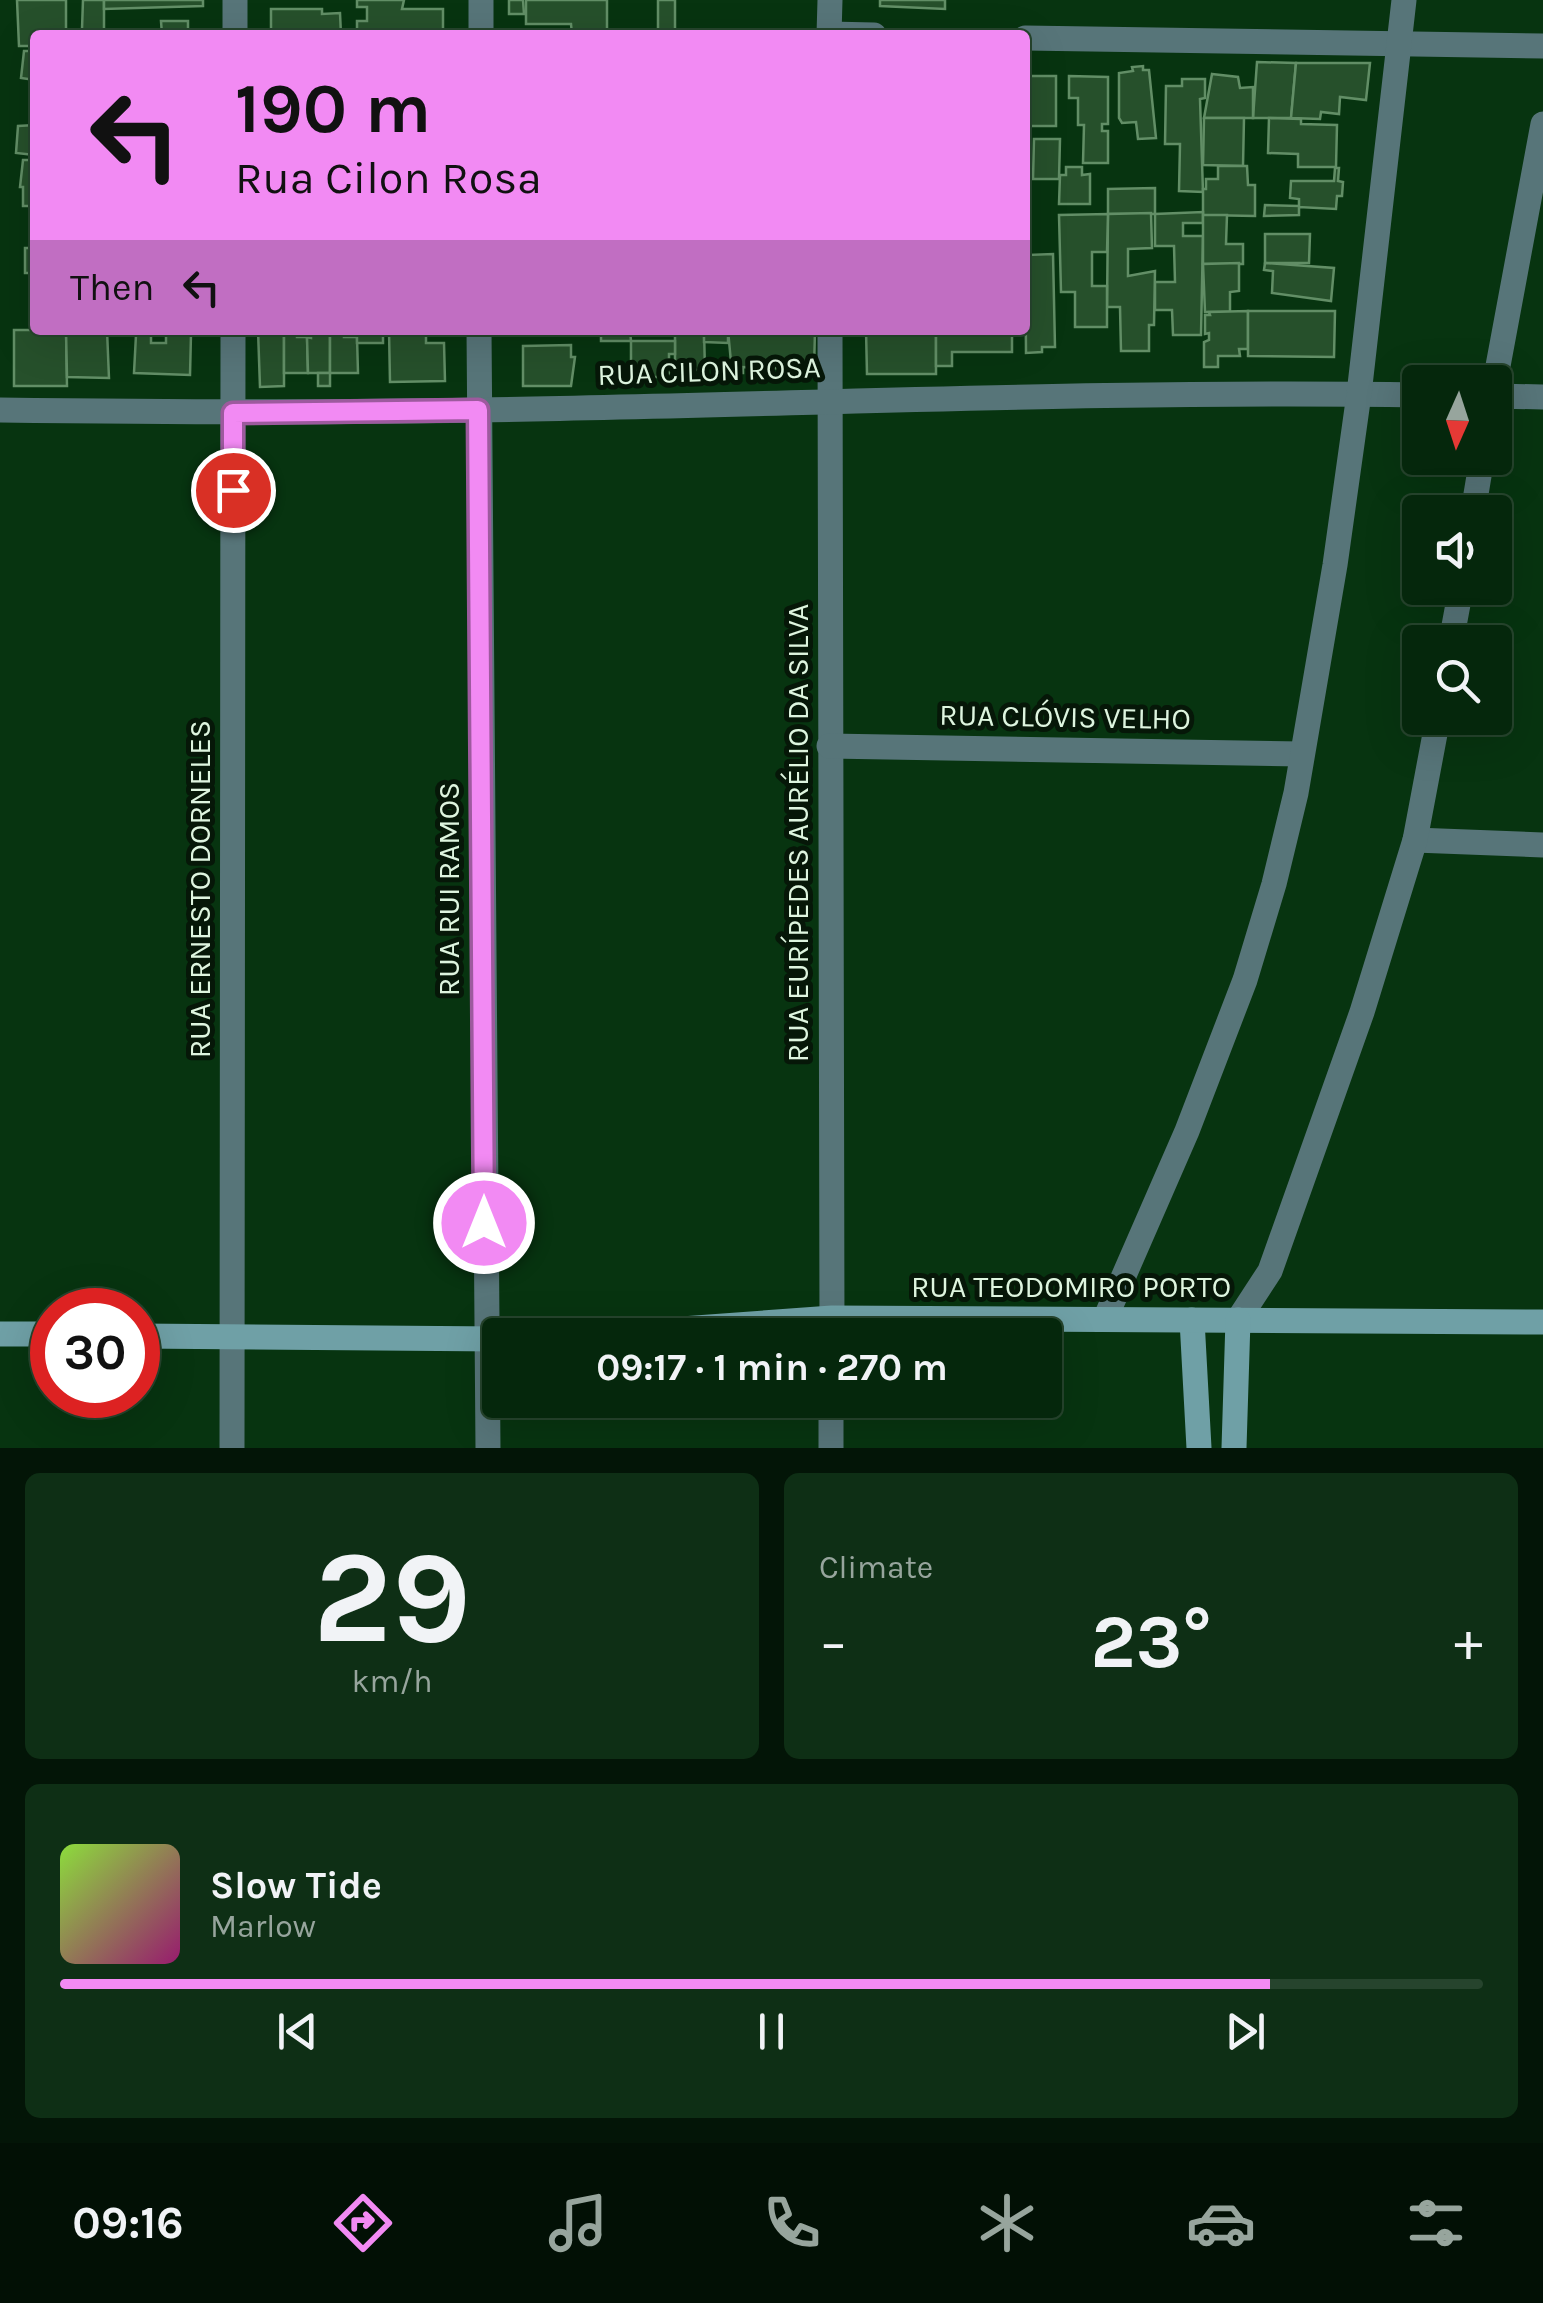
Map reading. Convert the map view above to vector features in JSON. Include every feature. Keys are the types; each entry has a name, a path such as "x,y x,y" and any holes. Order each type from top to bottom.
{"main road":[{"name":"RUA TEODOMIRO PORTO","path":"1062,1320 1543,1322"},
{"path":"1192,1320 1199,1448"},
{"path":"1234,1448 1238,1320"},
{"path":"0,1334 30,1334"},
{"path":"160,1336 482,1339"}],"street":[{"path":"235,0 235,30"},
{"path":"481,0 481,30"},
{"path":"829,30 830,0"},
{"path":"1105,1319 1188,1132 1245,980 1296,793 1359,394 1404,0"},
{"path":"1030,38 1543,46"},
{"path":"1498,365 1543,124"},
{"name":"RUA ERNESTO DORNELES","path":"232,1448 234,335"},
{"name":"RUA RUI RAMOS","path":"479,335 492,1318"},
{"name":"RUA EURÍPEDES AURÉLIO DA SILVA","path":"830,335 832,1318"},
{"name":"RUA CILON ROSA","path":"0,410 233,413 830,400 1402,395"},
{"path":"1512,396 1543,397"},
{"path":"1238,1320 1270,1272 1362,1012 1415,840 1435,735"},
{"name":"RUA CLÓVIS VELHO","path":"829,746 1300,754"},
{"path":"1415,840 1543,846"},
{"name":"RUA RUI RAMOS","path":"488,1448 489,1418"},
{"path":"831,1418 831,1448"}],"building":[{"path":"17,0 66,0 66,30 30,30 30,46 19,46"},
{"path":"83,0 104,0 104,30 66,30 82,29"},
{"path":"104,0 203,0 203,6 104,9"},
{"path":"357,0 404,0 402,9 443,9 443,30 357,30 357,21 367,21 367,7 357,7"},
{"path":"509,0 523,0 524,14 509,14"},
{"path":"526,0 607,0 607,30 572,30 571,24 526,24"},
{"path":"658,0 675,0 675,30 658,30"},
{"path":"880,0 945,0 945,9 880,6"},
{"path":"271,9 340,13 341,30 271,30"},
{"path":"161,21 188,21 188,30 162,30"},
{"path":"24,51 30,51 30,79 21,78"},
{"path":"1257,62 1296,63 1291,118 1253,118"},
{"path":"1296,63 1370,63 1366,100 1340,97 1339,114 1321,112 1320,119 1291,118"},
{"path":"1143,66 1143,70 1149,70 1156,138 1138,139 1136,122 1122,123 1119,118 1119,73"},
{"path":"1212,74 1238,77 1240,88 1253,87 1253,118 1204,118"},
{"path":"1030,76 1056,76 1056,126 1030,126"},
{"path":"1069,76 1108,77 1108,124 1102,124 1102,131 1108,131 1108,163 1083,163 1084,125 1078,125 1078,98 1069,98"},
{"path":"1182,79 1205,79 1205,98 1200,99 1203,192 1179,191 1180,144 1165,144 1166,86 1182,86"},
{"path":"1204,118 1244,118 1243,166 1203,165"},
{"path":"1269,118 1337,125 1336,167 1298,167 1298,154 1268,153"},
{"path":"30,125 30,154 16,153 18,126"},
{"path":"1034,139 1060,139 1059,179 1033,179"},
{"path":"23,160 30,160 30,206 23,206"},
{"path":"1218,166 1247,166 1248,185 1255,185 1255,216 1203,215 1206,179 1218,179"},
{"path":"1066,167 1082,167 1082,175 1090,174 1090,204 1059,204 1060,175 1066,175"},
{"path":"1335,168 1339,168 1338,181 1343,182 1336,209 1299,207 1299,215 1264,216 1265,205 1299,206 1299,199 1290,198 1291,181 1334,181"},
{"path":"1155,188 1155,214 1108,214 1108,189"},
{"path":"1203,212 1203,223 1183,223 1183,236 1203,236 1201,335 1173,335 1172,310 1155,310 1155,282 1175,282 1174,246 1155,246 1155,214"},
{"path":"1151,213 1152,248 1128,249 1128,276 1155,271 1154,325 1149,325 1149,351 1121,351 1120,307 1107,307 1108,214"},
{"path":"1108,214 1107,252 1092,252 1092,286 1107,286 1107,327 1075,327 1075,292 1061,292 1059,215"},
{"path":"1203,215 1227,215 1226,244 1243,244 1243,264 1203,264"},
{"path":"1265,234 1310,234 1309,263 1265,263"},
{"path":"25,248 30,248 30,273 25,273"},
{"path":"1053,254 1055,347 1026,353 1026,335 1030,335 1030,255"},
{"path":"1239,263 1239,291 1230,292 1230,312 1205,312 1203,264"},
{"path":"1265,263 1334,268 1331,301 1272,293 1273,271 1264,270"},
{"path":"1248,311 1248,349 1239,349 1240,356 1218,356 1218,367 1204,367 1204,342 1209,340 1209,333 1205,334 1205,315"},
{"path":"1248,311 1335,311 1334,357 1248,356"},
{"path":"14,330 30,330 30,335 66,335 67,386 14,386"},
{"path":"66,335 107,335 109,378 67,377"},
{"path":"136,335 151,335 151,343 166,343 166,335 191,335 190,375 134,373"},
{"path":"258,335 284,335 284,386 260,387"},
{"path":"284,335 307,337 308,373 284,373"},
{"path":"330,335 330,373 308,373 307,337"},
{"path":"330,335 357,337 358,373 330,373"},
{"path":"357,335 383,335 383,343 357,343"},
{"path":"389,335 426,335 426,343 444,343 445,381 390,382"},
{"path":"601,335 630,335 631,341 601,341"},
{"path":"675,335 704,335 705,371 675,367"},
{"path":"704,335 728,335 728,343 704,342"},
{"path":"728,335 815,335 814,370 743,367 743,373 732,373"},
{"path":"866,335 936,335 936,374 867,374"},
{"path":"936,335 1012,335 1012,352 952,352 952,366 936,366"},
{"path":"631,341 675,341 675,354 669,354 669,377 631,377"},
{"path":"571,345 571,357 575,357 571,386 523,386 523,346"},
{"path":"318,373 330,373 330,386 318,386"}],"route":[{"path":"233,490 233,413 478,410 484,1223"}]}
